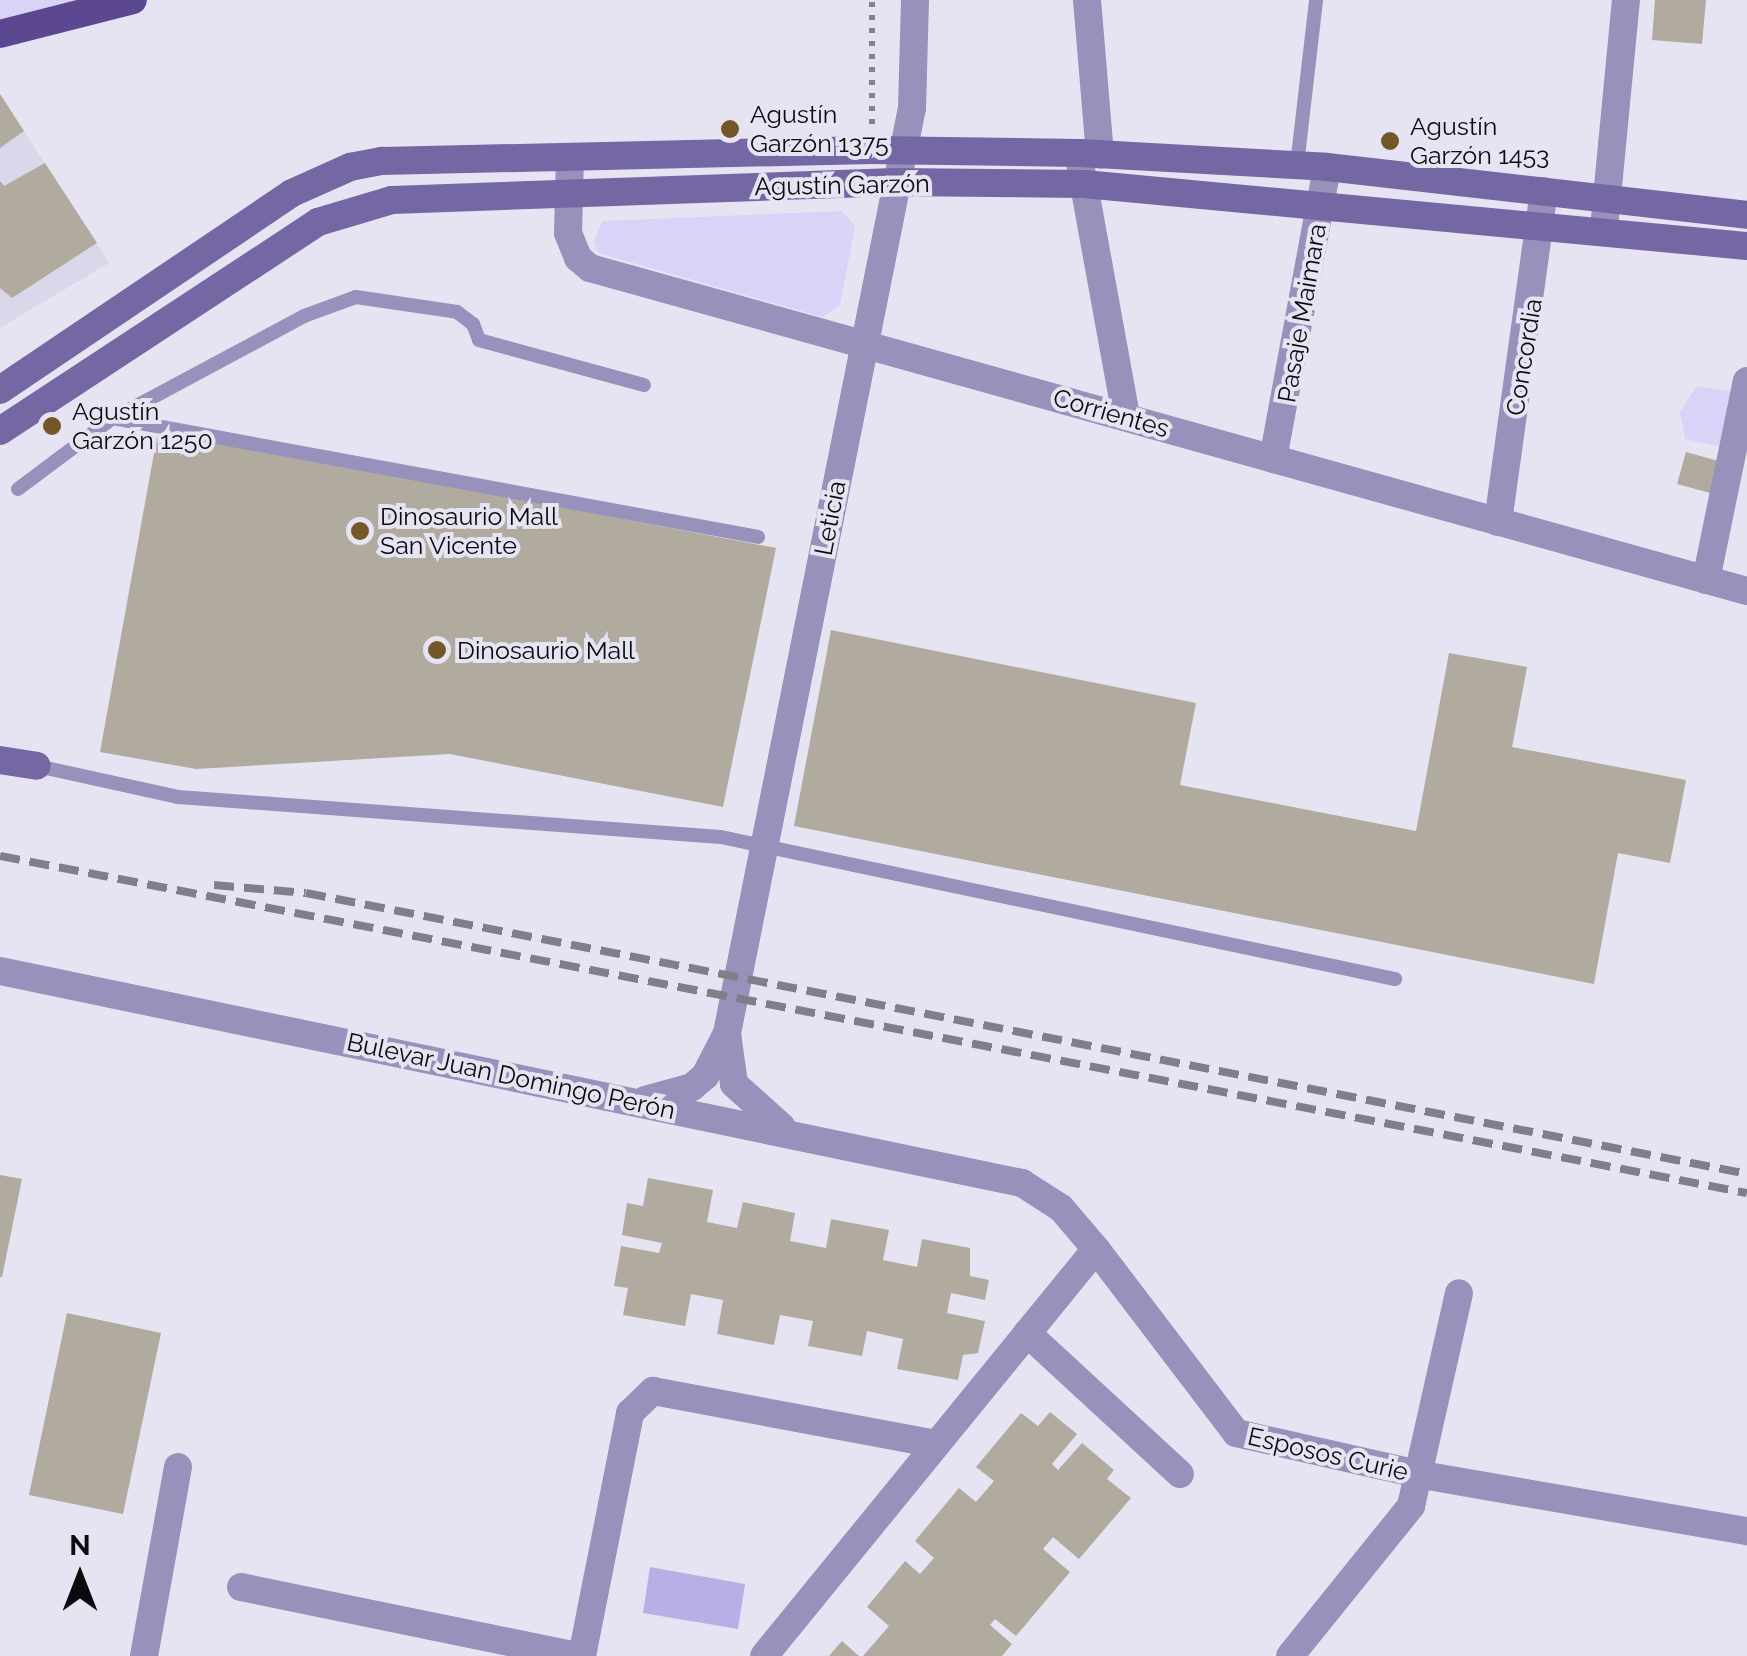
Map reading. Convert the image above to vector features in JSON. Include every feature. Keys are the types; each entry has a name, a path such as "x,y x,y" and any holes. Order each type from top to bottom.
{"main road":[{"path":"0,34 133,0"},
{"name":"Agustín Garzón","path":"0,390 318,180 382,161 872,150 1089,153 1327,167 1608,196 1747,215"},
{"name":"Agustín Garzón","path":"0,431 335,213 392,200 895,182 1084,184 1604,228 1747,246"},
{"path":"0,760 37,766"}],"street":[{"name":"Leticia","path":"639,1102 692,1087 705,1076 727,1033 768,845 912,108 915,0"},
{"path":"1087,0 1089,153 1084,184 1126,418"},
{"path":"1604,228 1626,0"},
{"name":"Corrientes","path":"570,156 568,195 573,249 590,268 1747,591"},
{"name":"Pasaje Maimara","path":"1273,459 1327,167"},
{"name":"Concordia","path":"1498,522 1543,224 1544,192"},
{"path":"1706,580 1745,413 1747,381"},
{"path":"0,780 37,766"},
{"name":"Bulevar Juan Domingo Perón","path":"0,970 1022,1183"},
{"name":"Leticia","path":"727,1033 734,1084 787,1131"},
{"name":"Esposos Curie","path":"1022,1183 1060,1208 1096,1249 1236,1433 1422,1475 1747,1531"},
{"path":"764,1656 1096,1249"},
{"path":"1290,1656 1411,1506 1422,1475 1459,1293"},
{"path":"1027,1333 1180,1474"},
{"path":"241,1588 578,1656 630,1413 653,1391 935,1444"},
{"path":"144,1656 178,1467"}],"lane":[{"path":"1297,165 1316,0"},
{"path":"18,490 113,418 304,316 356,296 457,312 473,324 479,340 644,385"},
{"path":"113,418 758,537"},
{"path":"37,766 178,796 768,845 1394,978"}],"path":[{"path":"872,0 872,150"}],"shaded area":[{"path":"0,0 133,0 0,34"},
{"path":"0,94 109,263 0,328"},
{"path":"842,211 855,226 840,305 823,317 598,253 594,242 602,221"},
{"path":"1697,386 1732,392 1719,446 1685,439 1680,412"},
{"path":"650,1567 745,1584 738,1629 643,1613"}],"building":[{"path":"1655,0 1706,0 1702,44 1652,40"},
{"path":"0,94 24,131 0,148"},
{"path":"45,163 97,243 12,298 0,288 0,181 4,186"},
{"name":"Dinosaurio Mall","path":"158,431 776,548 723,807 450,754 196,769 100,752"},
{"path":"1686,452 1722,462 1714,494 1677,484"},
{"path":"831,630 1196,703 1180,785 1416,831 1449,653 1527,667 1512,747 1686,780 1670,863 1618,853 1594,984 794,826"},
{"path":"0,1175 22,1179 2,1277 0,1277"},
{"path":"648,1178 713,1190 707,1222 737,1228 743,1202 795,1213 790,1241 826,1248 831,1219 889,1230 883,1260 917,1267 922,1239 970,1248 970,1276 989,1280 985,1300 951,1293 947,1313 985,1321 978,1353 963,1355 958,1380 897,1369 903,1339 867,1331 862,1356 808,1346 813,1321 780,1315 774,1345 717,1334 723,1300 691,1294 685,1326 623,1315 628,1288 614,1286 621,1246 659,1253 662,1243 622,1235 627,1203 643,1206"},
{"path":"67,1313 161,1333 123,1514 29,1495"},
{"path":"1050,1412 1077,1434 1052,1464 1058,1470 1082,1443 1114,1470 1107,1479 1131,1498 1079,1559 1053,1537 1043,1549 1070,1572 1016,1636 995,1619 990,1625 1012,1644 1002,1656 863,1656 889,1626 867,1607 905,1561 920,1574 934,1558 915,1541 959,1488 976,1502 994,1481 976,1467 1021,1413 1038,1426"},
{"path":"842,1641 859,1656 829,1656"}],"railway":[{"path":"0,856 1747,1193"},
{"path":"214,885 306,893 1747,1174"}],"place":[{"name":"Agustín Garzón 1375","path":"730,129"},
{"name":"Agustín Garzón 1453","path":"1390,141"},
{"name":"Agustín Garzón 1250","path":"52,426"},
{"name":"Dinosaurio Mall San Vicente","path":"360,531"},
{"name":"Dinosaurio Mall","path":"437,650"}]}
